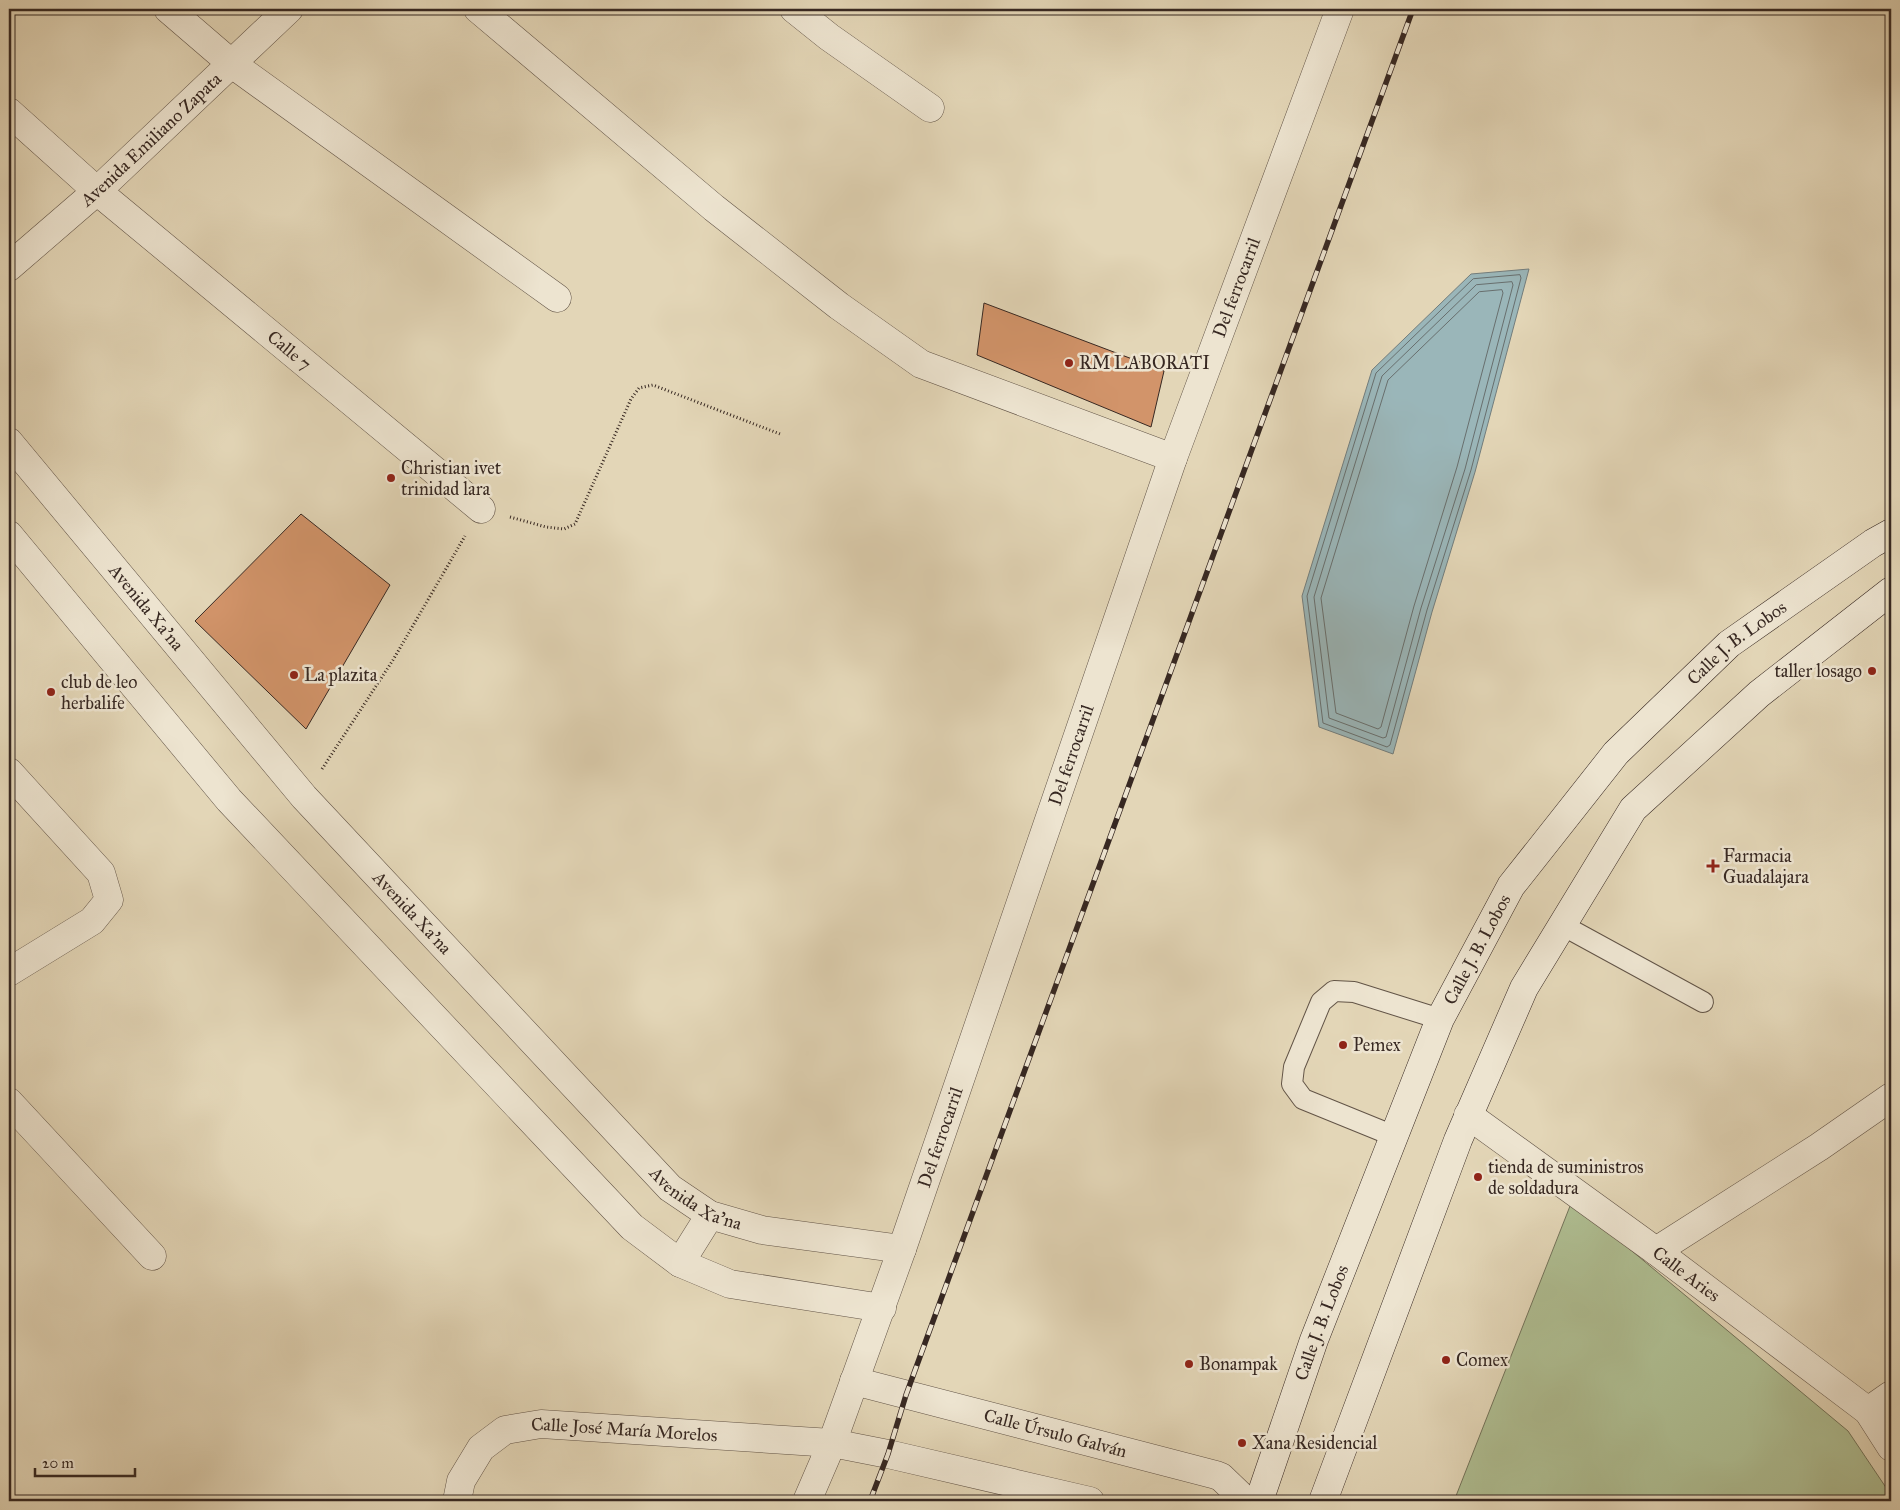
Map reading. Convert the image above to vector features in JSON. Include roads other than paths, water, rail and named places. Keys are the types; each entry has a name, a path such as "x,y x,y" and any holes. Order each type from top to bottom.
{"street":[{"path":"168,9 232,64 557,298"},
{"name":"Avenida Emiliano Zapata","path":"9,267 98,191 289,9"},
{"path":"478,9 714,208 839,306 921,364 1173,458"},
{"path":"794,9 829,37 930,108"},
{"name":"Del ferrocarril","path":"807,1501 832,1443 882,1308 1173,458 1340,9"},
{"name":"Calle 7","path":"9,112 98,191 480,509"},
{"name":"Avenida Xa'na","path":"9,442 304,797 670,1188 710,1215 762,1230 902,1249"},
{"name":"Calle J. B. Lobos","path":"1259,1501 1314,1340 1440,1019 1511,886 1616,753 1729,644 1873,543 1891,533"},
{"path":"9,536 229,800 632,1227 680,1263 730,1284 882,1308"},
{"path":"1323,1501 1468,1115 1524,988 1633,809 1758,694 1891,591"},
{"path":"9,772 100,873 109,900 92,922 9,972"},
{"path":"1656,1251 1819,1147 1891,1097"},
{"path":"9,1102 152,1256"},
{"name":"Calle Aries","path":"1468,1115 1656,1251 1868,1411 1891,1447"},
{"path":"680,1263 710,1215"},
{"name":"Calle Úrsulo Galván","path":"854,1381 1216,1475 1221,1477 1246,1501"},
{"path":"1868,1411 1891,1395"},
{"name":"Calle José María Morelos","path":"457,1501 461,1481 481,1448 505,1430 541,1424 832,1443"},
{"path":"832,1443 888,1454 1090,1501"}],"lane":[{"path":"1562,925 1703,1002"},
{"path":"1394,1136 1303,1099 1292,1084 1294,1068 1321,1002 1334,991 1354,992 1440,1019"}],"water":[{"path":"1529,269 1475,472 1432,612 1393,754 1319,727 1302,596 1372,370 1471,274"}],"railway":[{"path":"870,1501 888,1454 906,1395 1413,9"}],"place":[{"name":"RM LABORATI","path":"1069,363"},
{"name":"Christian ivet trinidad lara","path":"391,478"},
{"name":"taller losago","path":"1872,671"},
{"name":"La plazita","path":"294,675"},
{"name":"club de leo herbalife","path":"51,692"},
{"name":"Farmacia Guadalajara","path":"1713,866"},
{"name":"Pemex","path":"1343,1045"},
{"name":"tienda de suministros de soldadura","path":"1478,1177"},
{"name":"Comex","path":"1446,1360"},
{"name":"Bonampak","path":"1189,1364"},
{"name":"Xana Residencial","path":"1242,1443"}]}
